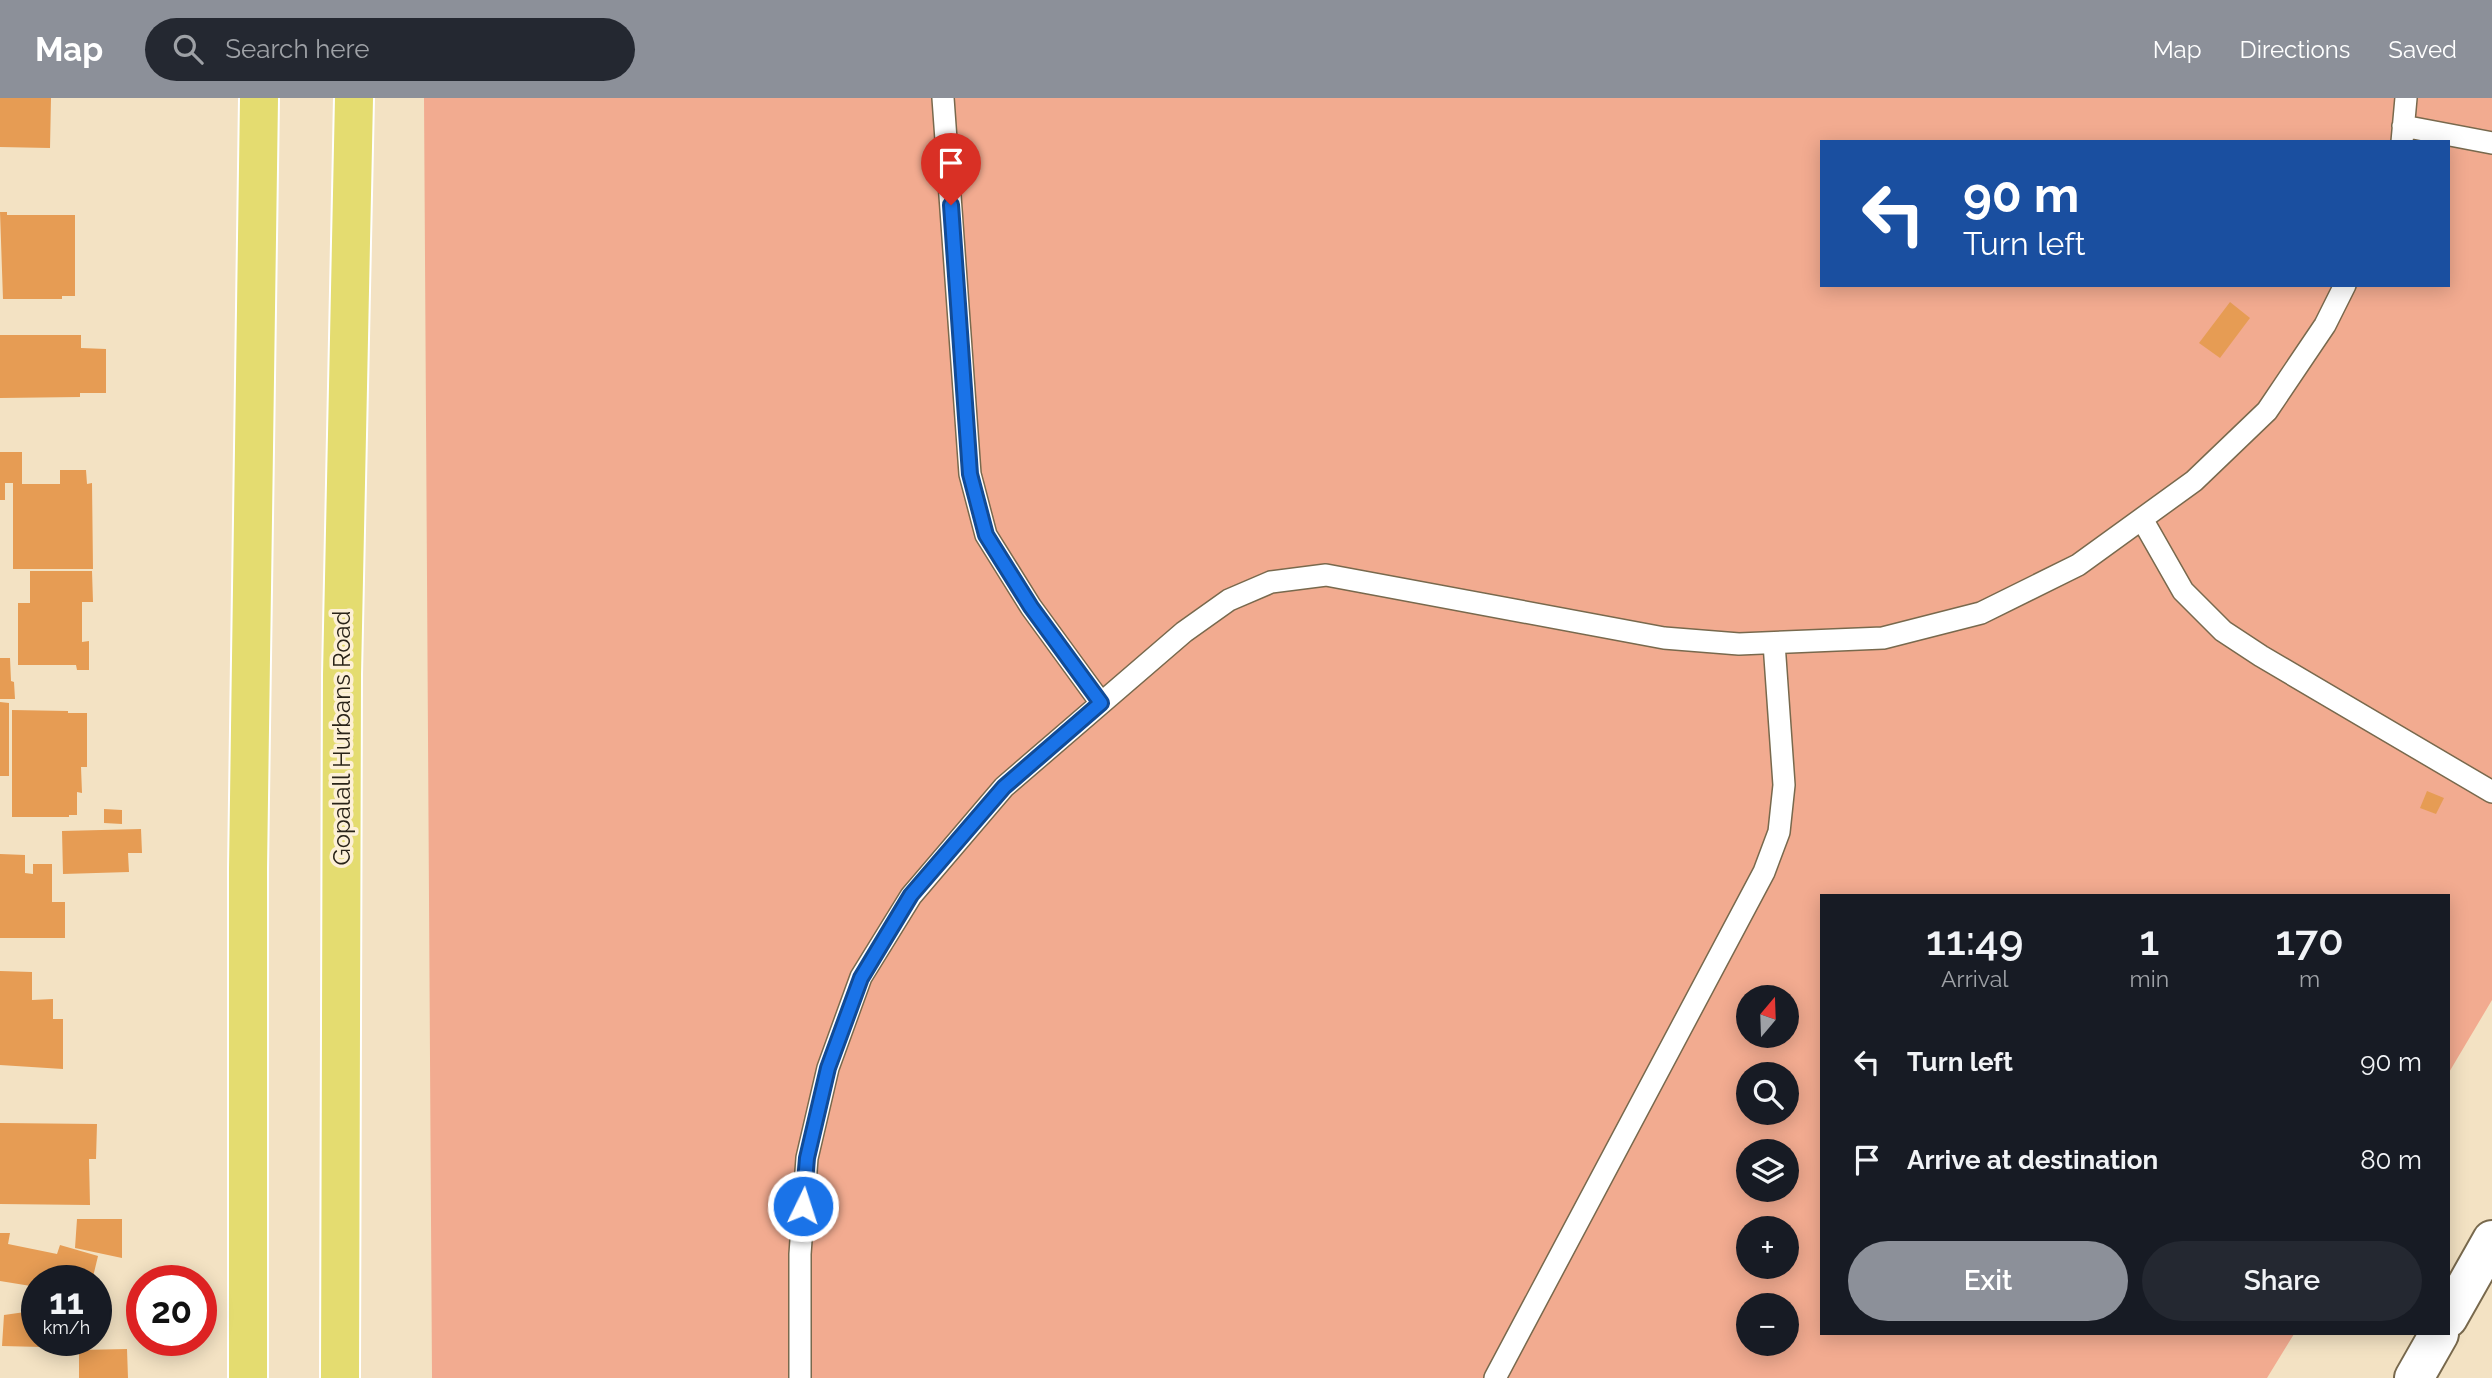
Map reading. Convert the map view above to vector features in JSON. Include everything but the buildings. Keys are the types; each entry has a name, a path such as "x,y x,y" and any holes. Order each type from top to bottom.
{"highway":[{"path":"248,1378 248,869 259,98"},
{"name":"Gopalall Hurbans Road","path":"340,1378 342,675 354,98"}],"street":[{"path":"2450,1314 2492,1240"},
{"path":"2414,1378 2438,1335"}],"lane":[{"path":"943,98 973,486 986,535 1031,607 1101,703"},
{"path":"2406,98 2403,134 2492,143"},
{"path":"800,1378 800,1254 807,1158 828,1068 861,978 911,895 1004,787 1184,632 1229,600 1271,582 1326,575 1664,638 1740,644 1883,638 1981,613 2078,565 2194,481 2267,411 2325,325 2344,287"},
{"path":"2142,519 2183,591 2223,631 2492,792"},
{"path":"1496,1378 1768,862 1779,832 1784,785 1774,643"}],"shaded area":[{"path":"424,98 2492,98 2492,1000 2450,1071 2450,894 1820,894 1820,1335 2293,1335 2267,1378 432,1378"}],"route":[{"path":"803,1206 807,1158 828,1068 861,978 911,895 1004,787 1101,703 1031,607 986,535 970,474 951,205"}]}
